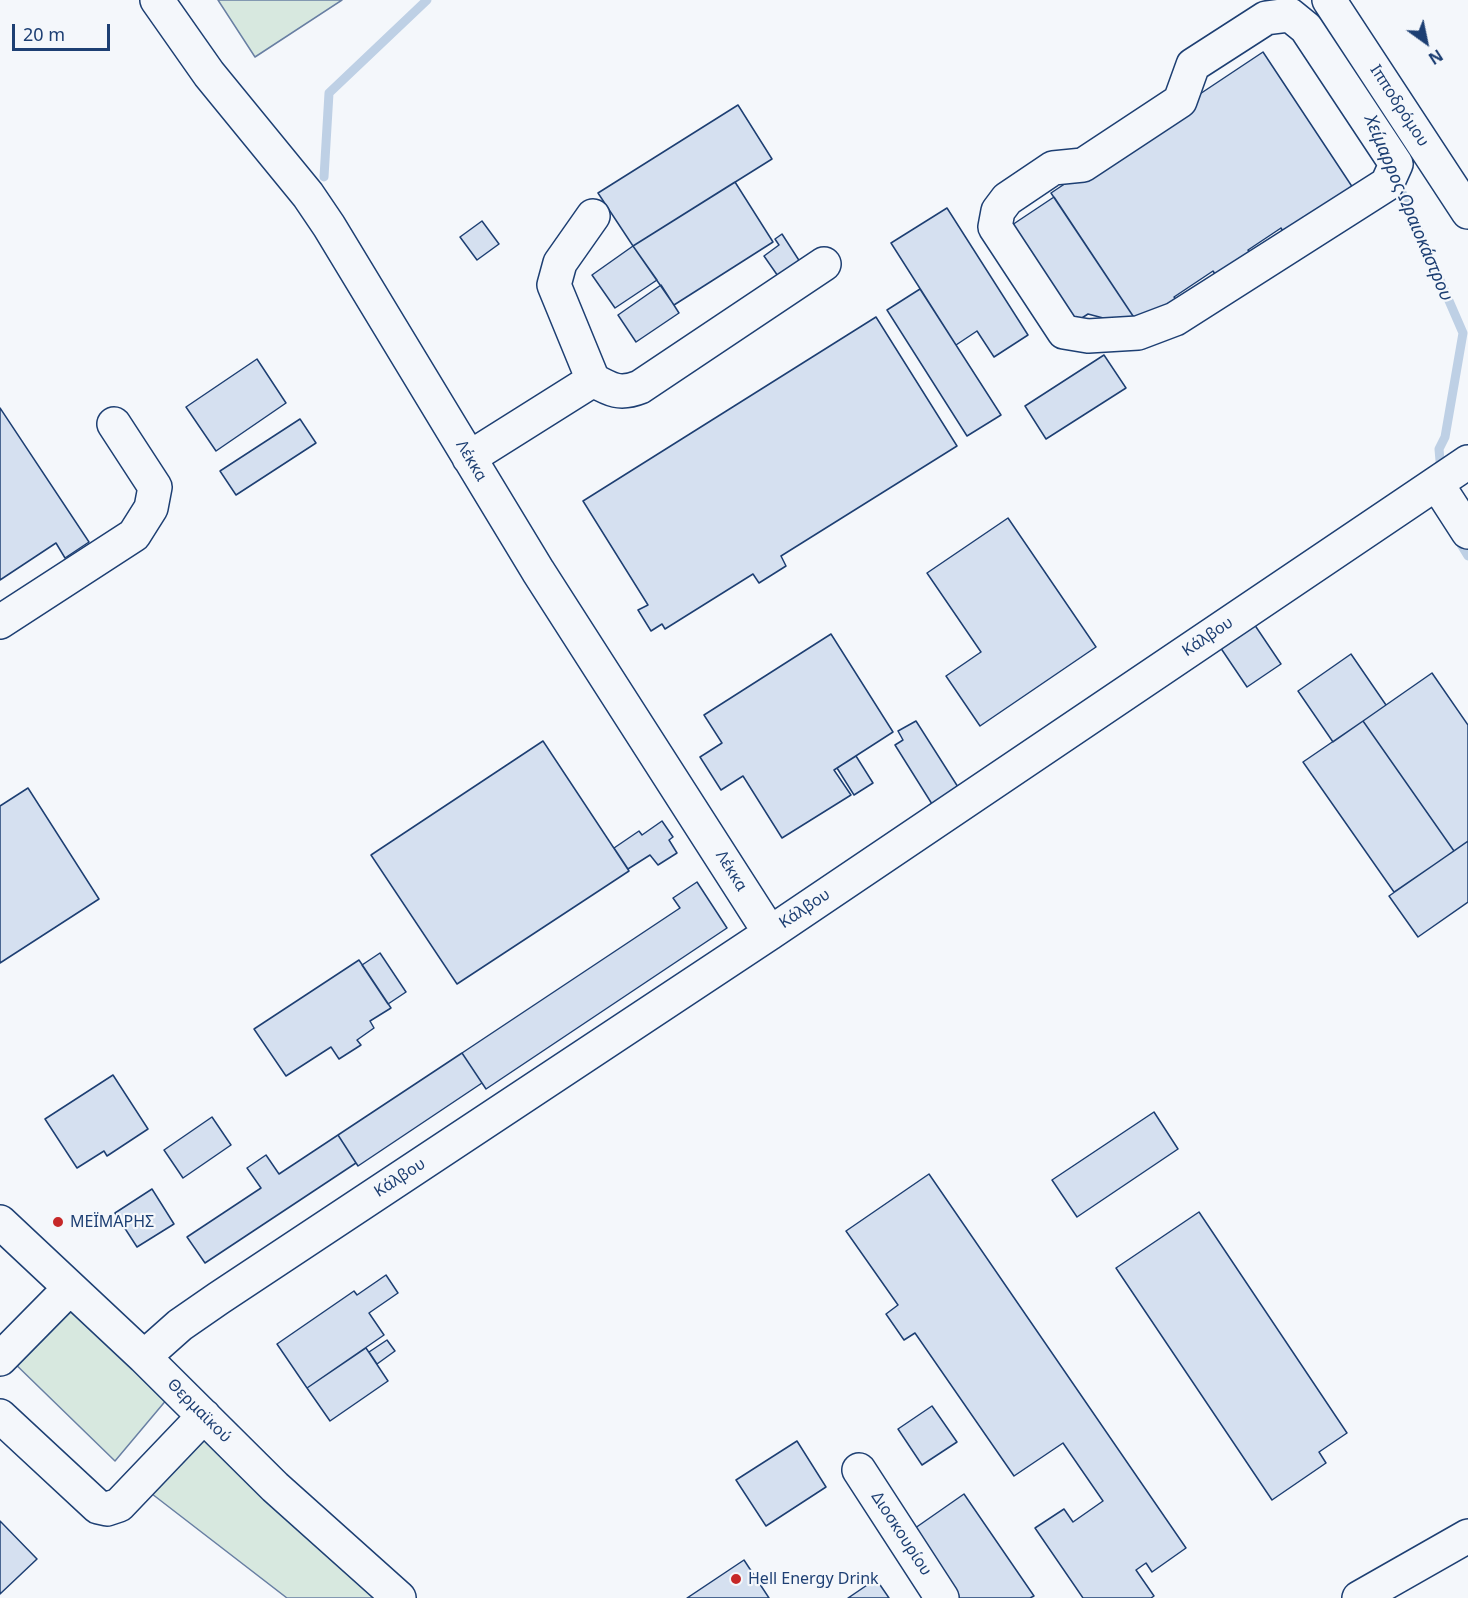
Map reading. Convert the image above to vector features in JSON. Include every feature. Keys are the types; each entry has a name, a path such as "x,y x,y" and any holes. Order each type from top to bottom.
{"street":[{"name":"Λέκκα","path":"157,0 209,74 308,195 538,572 770,933"},
{"name":"Ιπποδρόμου","path":"1332,1 1468,212"},
{"path":"1396,164 1306,28 1290,15 1266,18 1193,65 1180,101 1083,165 1053,168 1006,199 998,211 995,227 1064,332 1088,336 1138,333 1175,319 1387,184 1396,164 1425,146"},
{"path":"593,216 560,263 554,285 593,380 612,390 628,392 640,387 824,264"},
{"path":"469,458 593,380"},
{"path":"0,622 134,535 151,508 155,487 114,424"},
{"name":"Κάλβου","path":"144,1357 180,1325 219,1298 770,933 1468,462"},
{"path":"1437,484 1468,532"},
{"name":"Θερμαϊκού","path":"0,1222 144,1357 275,1487 399,1598"},
{"path":"0,1359 70,1288"},
{"path":"0,1416 98,1507 107,1509 119,1505 204,1416"},
{"name":"Διοσκουρίου","path":"860,1470 942,1598"},
{"path":"1359,1598 1468,1536"}],"shaded area":[{"path":"218,0 342,0 255,57"},
{"path":"62,1299 173,1392 115,1461 6,1355"},
{"path":"203,1431 394,1598 287,1598 143,1487"}],"building":[{"path":"1263,52 1353,188 1284,233 1281,228 1248,250 1251,255 1217,277 1213,271 1174,297 1178,304 1141,328 1051,193"},
{"path":"738,105 772,159 633,246 598,193"},
{"path":"735,182 773,242 674,305 633,246"},
{"path":"1054,197 1141,328 1088,314 1068,327 1003,231"},
{"path":"947,208 1028,335 994,357 977,331 956,345 891,243"},
{"path":"482,221 499,244 477,260 460,237"},
{"path":"782,234 802,265 780,279 764,256 779,245 775,239"},
{"path":"633,246 657,280 615,308 592,275"},
{"path":"661,285 679,313 636,342 618,315"},
{"path":"920,289 1001,415 967,436 887,310"},
{"path":"876,317 957,446 781,556 786,566 759,583 753,574 665,629 662,624 651,631 638,610 648,605 583,501"},
{"path":"1104,355 1126,388 1046,439 1025,406"},
{"path":"257,359 286,403 216,451 186,407"},
{"path":"0,408 89,542 65,558 56,543 0,580"},
{"path":"300,419 316,443 236,495 220,471"},
{"path":"1008,518 1096,647 980,726 946,676 981,652 927,573"},
{"path":"1250,618 1281,664 1247,687 1216,641"},
{"path":"831,634 893,732 834,770 851,795 782,838 743,776 721,790 700,757 722,743 704,715"},
{"path":"1351,654 1386,705 1333,742 1298,691"},
{"path":"1432,673 1468,725 1468,841 1454,851 1363,721"},
{"path":"916,721 958,787 932,804 895,745 903,740 898,731"},
{"path":"1363,721 1454,851 1394,892 1303,762"},
{"path":"543,741 629,871 457,984 371,855"},
{"path":"856,756 873,783 854,795 837,768"},
{"path":"28,788 99,899 0,963 0,806"},
{"path":"662,821 673,837 669,840 677,853 658,865 650,855 628,869 614,848 639,831 642,835"},
{"path":"1468,841 1468,902 1418,937 1389,896"},
{"path":"697,882 727,928 486,1089 462,1053 680,908 673,898"},
{"path":"380,953 406,992 388,1004 362,965"},
{"path":"359,960 391,1008 370,1021 374,1028 357,1040 361,1045 339,1059 331,1047 286,1076 254,1029"},
{"path":"462,1053 482,1083 358,1166 338,1135"},
{"path":"113,1075 148,1129 107,1156 104,1151 77,1168 45,1119"},
{"path":"1154,1112 1178,1149 1077,1217 1052,1180"},
{"path":"212,1117 231,1145 183,1178 164,1150"},
{"path":"338,1135 356,1163 205,1263 187,1237 261,1188 247,1168 266,1155 279,1174"},
{"path":"929,1174 1186,1548 1152,1572 1146,1563 1136,1570 1154,1596 1151,1598 1083,1598 1035,1528 1064,1509 1073,1522 1103,1501 1063,1443 1014,1476 915,1333 904,1340 886,1314 898,1305 846,1231"},
{"path":"152,1189 174,1224 137,1247 115,1213"},
{"path":"1199,1212 1347,1433 1319,1452 1326,1463 1272,1500 1116,1268"},
{"path":"386,1275 398,1293 369,1313 384,1335 307,1388 277,1344 354,1291 357,1295"},
{"path":"387,1340 395,1351 377,1364 369,1352"},
{"path":"366,1348 388,1381 330,1421 307,1388"},
{"path":"932,1406 957,1442 922,1465 898,1429"},
{"path":"797,1441 826,1487 766,1526 736,1480"},
{"path":"964,1494 1034,1596 1030,1598 953,1598 908,1533"},
{"path":"0,1521 37,1559 0,1594"},
{"name":"Hell Energy Drink","path":"744,1560 769,1598 687,1598"},
{"path":"876,1579 889,1598 848,1598"}],"waterway":[{"name":"Χείμαρρος Ωραιοκάστρου","path":"324,177 329,93 427,0"},
{"name":"Χείμαρρος Ωραιοκάστρου","path":"1397,181 1463,333 1445,437 1439,449 1441,472"},
{"name":"Χείμαρρος Ωραιοκάστρου","path":"1457,538 1468,556"}],"place":[{"name":"ΜΕΪΜΑΡΗΣ","path":"58,1222"},
{"name":"Hell Energy Drink","path":"736,1579"}]}
